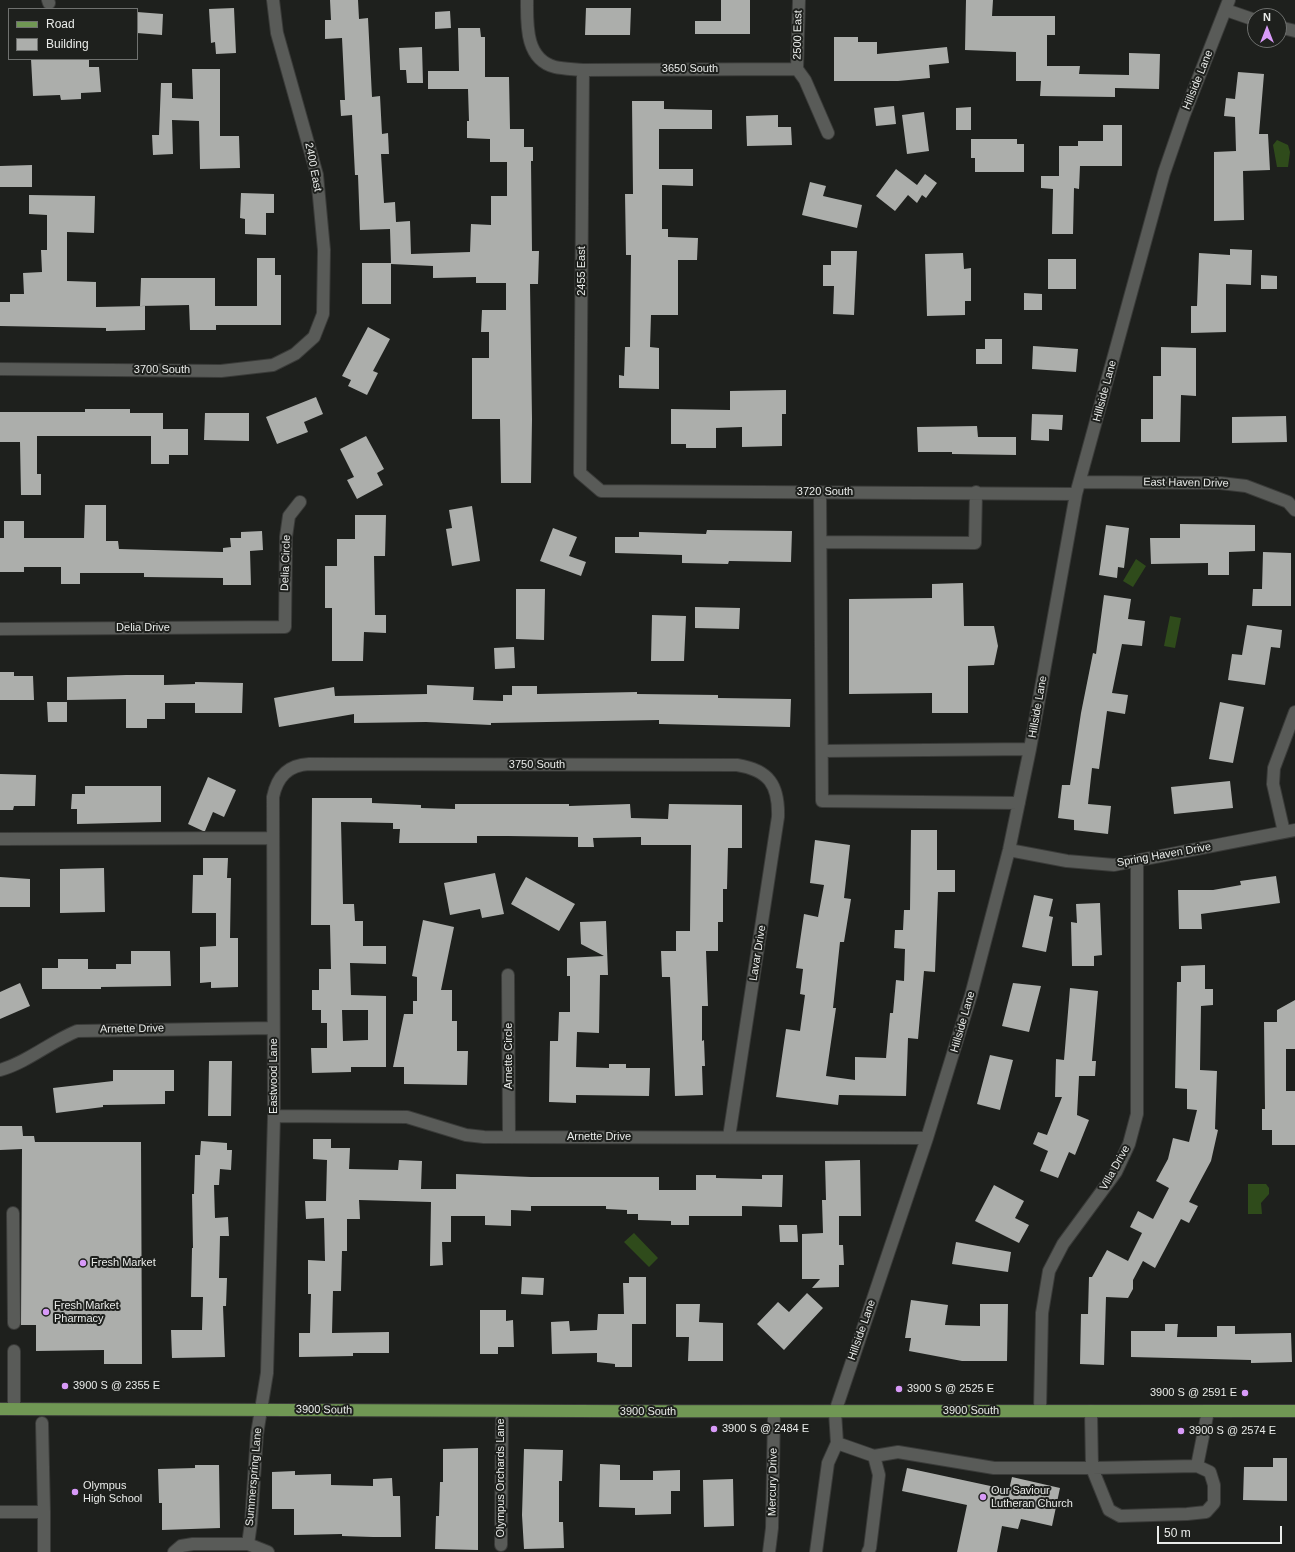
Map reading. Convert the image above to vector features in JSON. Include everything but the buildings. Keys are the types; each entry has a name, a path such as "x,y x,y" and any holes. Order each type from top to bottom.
{"main road":[{"name":"3900 South","path":"0,1409 502,1412 835,1412 1040,1410 1295,1412"}],"street":[{"name":"2400 East","path":"273,0 278,33 317,176 324,250 322,314 314,337"},
{"name":"3650 South","path":"527,0 528,37 541,60 554,67 583,70 797,69"},
{"name":"2500 East","path":"797,69 799,0"},
{"path":"1228,5 1247,16"},
{"name":"Hillside Lane","path":"835,1412 927,1138 971,994 1009,850 1019,803 1030,750 1076,494 1081,482 1164,173 1184,115 1228,5"},
{"path":"797,69 805,80 828,133"},
{"name":"2455 East","path":"580,473 583,70"},
{"name":"3700 South","path":"0,369 221,371 253,369 273,365 294,354 314,337"},
{"name":"3720 South","path":"580,473 601,490 1076,494"},
{"name":"East Haven Drive","path":"1081,482 1220,483 1246,486 1293,502"},
{"path":"820,492 822,801 1019,803"},
{"path":"821,542 975,543 976,492"},
{"name":"Delia Circle","path":"285,627 286,537 290,516 300,502"},
{"name":"Delia Drive","path":"0,629 285,627"},
{"path":"1290,831 1273,784 1274,768 1295,712"},
{"path":"822,751 1030,750"},
{"name":"3750 South","path":"310,764 736,765 752,767 763,774"},
{"name":"Eastwood Lane","path":"261,1410 266,1373 274,1116 273,797 277,783 288,769 294,766 310,764"},
{"name":"Lavar Drive","path":"729,1137 778,817 776,790 763,774"},
{"name":"Spring Haven Drive","path":"1009,850 1067,862 1114,865 1137,862 1290,831"},
{"path":"0,838 273,838"},
{"name":"Villa Drive","path":"1040,1410 1042,1313 1049,1271 1063,1244 1116,1172 1129,1144 1137,1114 1137,862"},
{"name":"Arnette Circle","path":"508,975 509,1137"},
{"name":"Arnette Drive","path":"0,1070 20,1063 61,1038 77,1031 273,1028"},
{"name":"Arnette Drive","path":"274,1116 407,1117 466,1135 484,1137 927,1138"},
{"path":"13,1213 14,1323"},
{"path":"14,1351 14,1409"},
{"name":"Summerspring Lane","path":"248,1544 251,1523 257,1437 261,1410"},
{"path":"837,1444 874,1456 898,1452 994,1468 1092,1468 1197,1466 1210,1472 1214,1485 1214,1503 1206,1512 1187,1514 1120,1516 1109,1510 1092,1468 1091,1411"},
{"path":"1197,1466 1208,1411"},
{"name":"Olympus Orchards Lane","path":"501,1545 502,1412"},
{"name":"Mercury Drive","path":"770,1552 772,1528 774,1412"},
{"path":"816,1552 828,1463 837,1444 835,1412"},
{"path":"42,1423 44,1552"},
{"path":"868,1552 870,1548 879,1475 874,1456"},
{"path":"0,1512 44,1512"},
{"path":"174,1552 181,1546 193,1544 248,1544 268,1552"}],"shaded area":[{"path":"1277,140 1288,145 1290,152 1288,167 1277,167 1273,145"},
{"path":"1136,559 1146,566 1133,587 1123,581"},
{"path":"1170,616 1181,618 1175,648 1164,646"},
{"path":"1248,1184 1266,1184 1269,1188 1269,1194 1261,1203 1262,1214 1248,1214"},
{"path":"634,1233 658,1258 649,1267 624,1242"}],"place":[{"name":"Fresh Market","path":"83,1263"},
{"name":"Fresh Market Pharmacy","path":"46,1312"},
{"name":"3900 S @ 2355 E","path":"65,1386"},
{"name":"3900 S @ 2525 E","path":"899,1389"},
{"name":"3900 S @ 2591 E","path":"1245,1393"},
{"name":"3900 S @ 2484 E","path":"714,1429"},
{"name":"3900 S @ 2574 E","path":"1181,1431"},
{"name":"Olympus High School","path":"75,1492"},
{"name":"Our Saviour Lutheran Church","path":"983,1497"}]}
